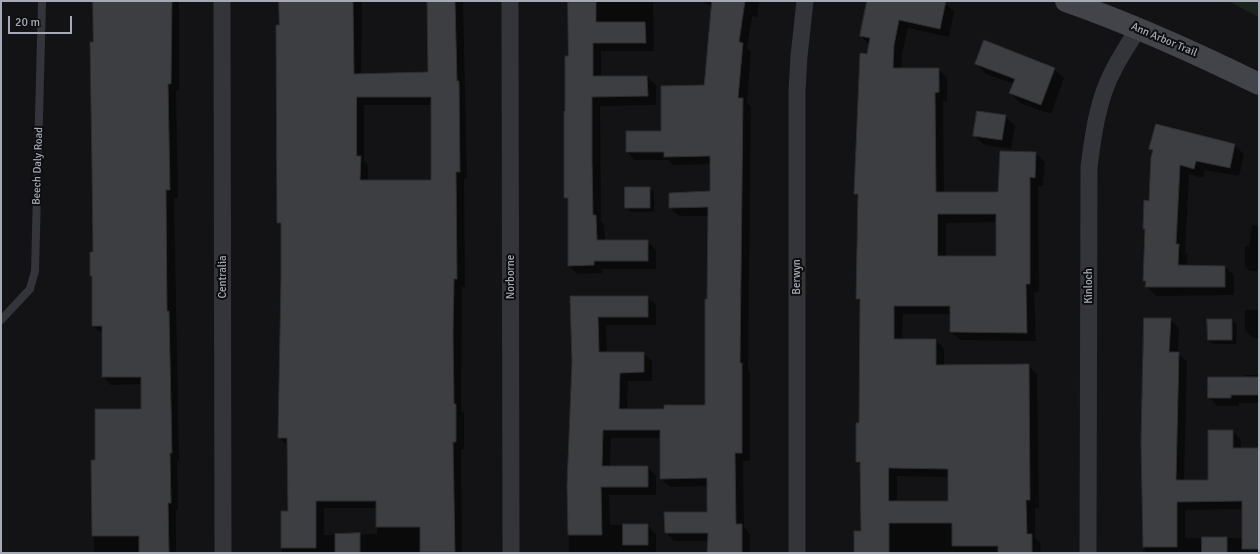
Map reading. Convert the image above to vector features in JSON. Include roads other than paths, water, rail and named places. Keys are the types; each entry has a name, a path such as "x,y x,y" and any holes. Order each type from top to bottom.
{"street":[{"name":"Centralia","path":"222,1 223,553"},
{"name":"Norborne","path":"510,1 511,553"},
{"name":"Berwyn","path":"797,553 797,91 805,1"},
{"name":"Ann Arbor Trail","path":"1066,1 1207,58 1259,84"},
{"name":"Kinloch","path":"1088,553 1089,167 1093,135 1104,95 1113,70 1138,29"}],"lane":[{"name":"Beech Daly Road","path":"1,320 30,289 35,271 42,1"}]}
